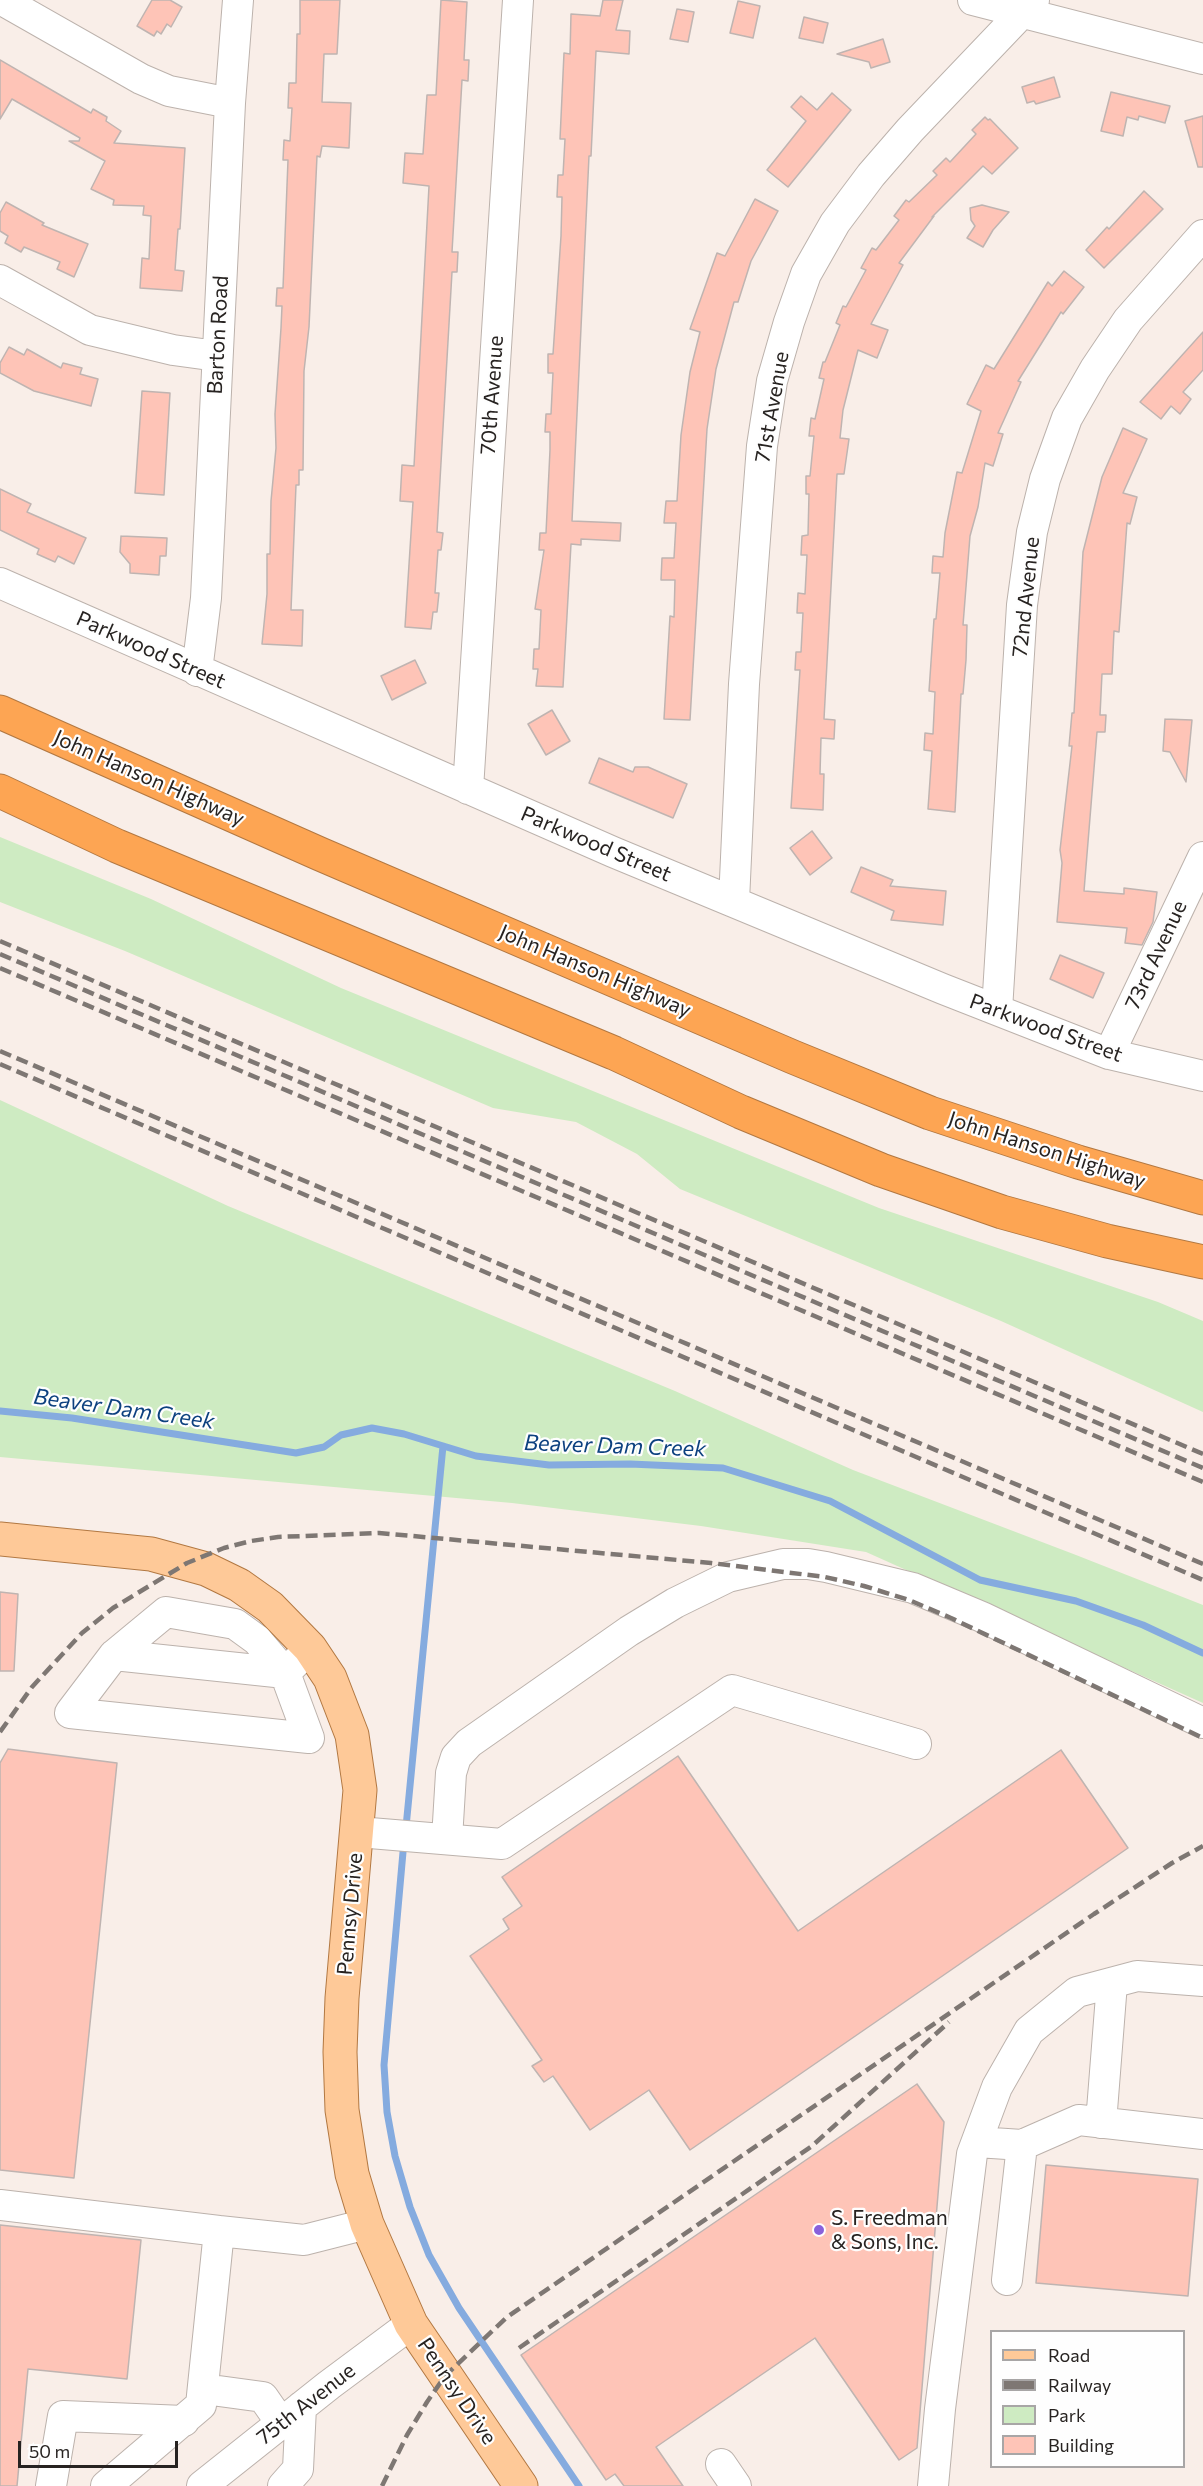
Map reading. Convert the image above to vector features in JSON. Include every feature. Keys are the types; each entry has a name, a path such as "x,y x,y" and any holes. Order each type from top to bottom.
{"highway":[{"name":"John Hanson Highway","path":"0,712 320,854 930,1113 1078,1162 1203,1198"},
{"path":"0,791 117,846 614,1053 741,1112 881,1170 1002,1212 1107,1241 1203,1262"}],"main road":[{"name":"Pennsy Drive","path":"0,1539 151,1554 206,1569 239,1585 270,1607 310,1648 330,1678 352,1735 360,1790 342,1998 340,2083 348,2152 367,2224 411,2324 521,2486"}],"street":[{"path":"2,0 141,79 169,91 230,104"},
{"name":"Barton Road","path":"197,671 206,598 230,104 238,0"},
{"name":"70th Avenue","path":"468,789 518,0"},
{"path":"973,0 1028,7 1203,59"},
{"name":"71st Avenue","path":"734,901 744,684 762,446 772,381 789,322 806,274 842,213 910,130 1028,7"},
{"name":"72nd Avenue","path":"997,1010 1022,606 1032,532 1042,490 1067,418 1095,369 1128,320 1203,235"},
{"path":"0,280 90,330 151,346 217,356"},
{"name":"Parkwood Street","path":"0,583 468,789 997,1010 1110,1054 1201,1071"},
{"name":"73rd Avenue","path":"1110,1054 1203,857"},
{"path":"436,1838 456,1757 469,1743 629,1631 675,1603 728,1577 783,1564 826,1567 913,1588 982,1617 1203,1723"},
{"path":"166,1612 235,1624 257,1640 285,1673 309,1738 70,1713 114,1655 166,1612"},
{"path":"285,1673 310,1648"},
{"path":"114,1655 285,1673"},
{"path":"358,1832 502,1844 732,1690 916,1743"},
{"path":"933,2486 940,2409 972,2154 997,2087 1029,2031 1077,1992 1137,1976 1203,1981"},
{"path":"1101,2123 1112,1983"},
{"path":"977,2142 1022,2145 1079,2120 1203,2134"},
{"path":"1007,2280 1022,2145"},
{"path":"0,2205 304,2241 367,2224"},
{"path":"106,2486 201,2405 219,2231"},
{"name":"75th Avenue","path":"202,2486 411,2324"},
{"path":"204,2389 263,2397 291,2415 297,2469 283,2486"},
{"path":"51,2486 63,2416 184,2421"}],"green space":[{"path":"0,837 151,899 341,988 879,1208 1158,1302 1203,1321 1203,1412 1001,1321 680,1189 637,1154 576,1122 493,1108 125,951 0,902"},
{"path":"0,1100 228,1206 675,1391 853,1470 1203,1605 1203,1703 866,1552 701,1526 512,1503 0,1457"}],"building":[{"path":"152,0 170,0 182,7 171,27 167,24 161,34 157,31 154,36 137,26"},
{"path":"300,0 340,0 337,54 324,54 322,102 351,103 349,148 322,146 320,157 317,156 309,327 304,371 303,470 299,470 299,485 296,485 291,610 303,610 302,646 262,644 267,594 267,554 270,554 282,306 276,306 277,288 283,288 288,160 283,160 284,140 290,141 292,108 288,108 289,83 296,83"},
{"path":"441,0 467,2 464,60 469,60 468,81 462,80 452,252 458,252 457,272 452,272 437,532 443,533 441,550 438,550 435,593 439,593 437,612 433,612 431,629 405,627 413,502 400,501 402,465 414,466 429,186 403,183 405,153 423,154 427,95 436,95"},
{"path":"603,0 623,0 616,30 630,31 629,54 596,51 572,521 621,523 620,541 581,539 581,545 571,544 563,687 536,686 538,669 533,669 534,649 539,649 541,610 535,609 544,550 539,550 540,533 546,533 550,432 545,432 546,414 551,414 553,373 548,373 548,354 553,354 561,236 562,197 557,197 558,175 563,175 565,139 560,139 564,53 570,54 571,14 600,16"},
{"path":"738,1 760,6 753,38 730,33"},
{"path":"677,9 694,12 688,42 670,39"},
{"path":"804,17 828,23 823,43 799,38"},
{"path":"883,39 890,62 871,68 869,62 837,54"},
{"path":"0,60 91,113 93,109 107,117 106,121 121,131 114,143 185,148 175,270 184,271 182,291 140,288 142,258 149,259 151,216 143,215 144,206 113,205 114,200 91,189 105,161 69,141 79,141 80,138 12,99 0,119"},
{"path":"1054,77 1060,97 1036,104 1034,101 1027,103 1022,87"},
{"path":"1111,92 1170,106 1165,123 1139,116 1138,120 1127,117 1123,136 1101,131"},
{"path":"832,93 851,110 788,187 767,170 806,121 791,107 801,96 817,110"},
{"path":"1203,116 1203,167 1198,167 1185,121"},
{"path":"985,117 990,119 1018,148 992,174 983,166 932,217 934,216 899,263 903,265 871,324 888,330 877,358 858,350 843,410 840,438 849,439 844,474 837,474 824,719 835,720 834,739 821,738 820,774 824,774 823,810 791,808 800,670 795,670 796,652 801,652 803,613 797,613 798,593 805,594 807,555 801,555 802,536 808,535 809,494 806,494 806,476 810,476 814,436 809,436 811,418 815,419 824,379 819,378 823,362 825,362 840,325 836,323 843,306 846,307 866,270 861,268 872,248 876,250 899,220 894,216 906,200 909,202 937,175 933,171 946,158 950,162 976,134 972,130"},
{"path":"1144,191 1163,209 1104,268 1086,250"},
{"path":"755,199 778,211 751,261 738,302 734,302 716,369 707,429 690,720 664,719 670,616 674,617 675,580 661,580 662,558 674,558 676,523 664,523 666,501 677,501 681,435 690,372 700,332 690,329 717,253 725,256"},
{"path":"6,202 44,223 42,225 88,244 74,277 57,269 60,262 24,247 21,252 5,243 8,236 0,231 0,213"},
{"path":"982,205 1009,212 993,230 983,247 967,238 975,226 971,220 970,208"},
{"path":"1064,271 1084,287 1063,314 1061,312 1018,381 1021,382 998,433 1003,434 993,466 985,463 978,507 970,536 963,625 967,625 966,660 963,694 961,694 955,812 928,809 932,751 924,750 925,733 933,734 935,692 929,691 940,573 932,573 933,556 943,557 945,533 957,472 962,473 981,411 967,404 986,365 994,369 1048,282 1052,286"},
{"path":"1203,332 1203,370 1183,392 1191,399 1180,414 1171,406 1161,419 1140,402"},
{"path":"9,347 24,355 27,349 61,368 63,363 82,368 80,374 98,379 91,406 34,391 0,373 0,363"},
{"path":"142,391 170,393 164,495 135,493"},
{"path":"1123,428 1147,439 1123,493 1137,497 1130,524 1127,523 1119,632 1114,631 1112,674 1102,674 1100,715 1106,715 1105,732 1097,732 1084,891 1124,894 1124,888 1157,892 1153,922 1142,945 1125,943 1127,928 1057,922 1062,863 1060,850 1072,746 1069,746 1072,713 1074,713 1083,552 1102,477"},
{"path":"0,489 31,504 27,512 86,538 74,564 58,556 55,562 37,554 39,549 0,530"},
{"path":"121,536 167,538 166,556 160,556 159,575 130,573 130,564 120,552"},
{"path":"415,660 426,683 392,700 381,676"},
{"path":"552,710 570,741 546,755 528,724"},
{"path":"1165,719 1192,720 1186,782 1170,752 1163,751"},
{"path":"599,758 633,772 635,767 648,767 687,784 673,818 589,783"},
{"path":"812,831 832,858 810,875 790,848"},
{"path":"861,867 893,880 890,886 946,891 943,925 891,920 894,911 851,892"},
{"path":"1060,955 1104,973 1093,998 1050,979"},
{"path":"0,1592 18,1594 14,1671 0,1671"},
{"path":"8,1749 117,1763 74,2178 0,2170 0,1763"},
{"path":"1061,1750 1128,1848 690,2150 649,2090 590,2130 553,2076 544,2082 532,2066 542,2060 470,1956 509,1929 503,1919 522,1906 502,1877 678,1756 798,1931"},
{"name":"S. Freedman & Sons, Inc.","path":"917,2084 944,2122 917,2448 899,2460 815,2338 656,2447 683,2486 624,2486 615,2474 606,2480 521,2355"},
{"path":"1046,2165 1198,2179 1188,2296 1036,2283"},
{"path":"0,2225 141,2240 127,2379 28,2369 17,2486 0,2486"}],"waterway":[{"name":"Beaver Dam Creek","path":"0,1411 72,1418 296,1453 324,1447 341,1435 372,1428 404,1434 476,1456 549,1465 630,1464 723,1468 830,1501 980,1580 1076,1601 1143,1625 1203,1653"},
{"path":"406,1827 443,1446"},
{"path":"404,1841 384,2065 387,2112 395,2156 410,2207 429,2255 459,2308 579,2486"}],"railway":[{"path":"0,941 1203,1454"},
{"path":"0,954 1203,1468"},
{"path":"0,968 1203,1482"},
{"path":"0,1051 1203,1564"},
{"path":"0,1064 1203,1580"},
{"path":"0,1732 32,1687 82,1633 113,1608 187,1563 224,1548 251,1541 278,1537 379,1533 711,1563 825,1577 864,1586 909,1600 951,1618 1203,1738"},
{"path":"382,2486 407,2435 445,2376 507,2317 1094,1914 1172,1863 1203,1846"},
{"path":"519,2348 812,2146 949,2022"}],"place":[{"name":"S. Freedman & Sons, Inc.","path":"819,2230"}]}
